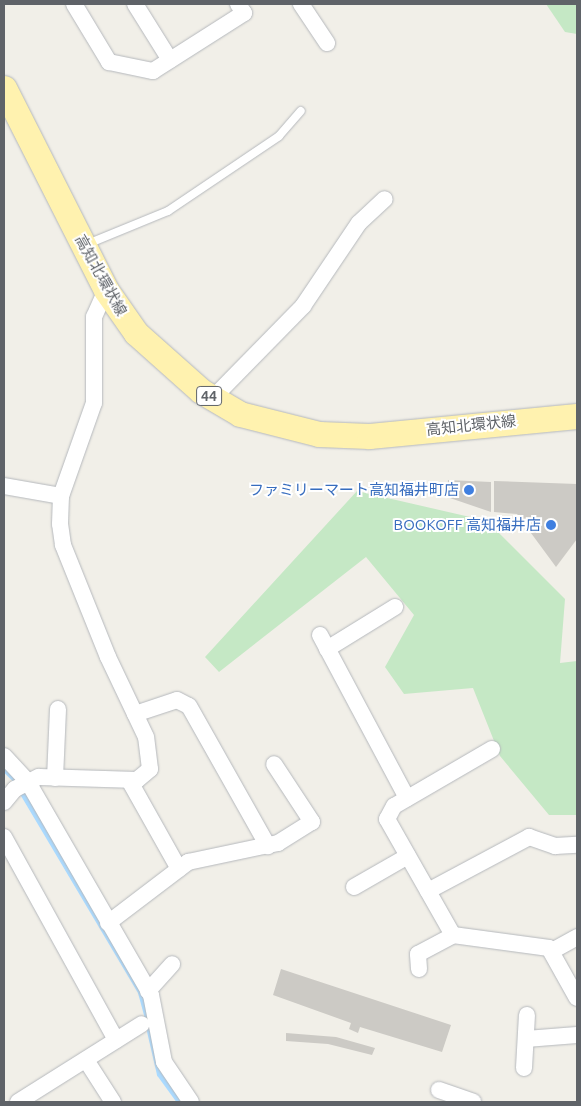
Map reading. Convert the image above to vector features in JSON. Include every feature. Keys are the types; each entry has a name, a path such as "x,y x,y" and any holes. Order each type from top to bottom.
{"main road":[{"name":"高知北環状線","path":"4,88 106,290 136,333 166,365 213,398 240,414 319,434 369,436 577,416"}],"street":[{"path":"74,4 109,62 152,71 244,13 238,4"},
{"path":"135,4 170,60"},
{"path":"301,4 327,43"},
{"path":"213,398 303,306 359,223 385,199"},
{"path":"4,802 28,782 55,778 129,780 142,777 150,769 146,737 63,545 61,496 94,402 94,317 106,290"},
{"path":"4,486 61,496"},
{"path":"395,607 323,642 407,798"},
{"path":"135,714 177,700 189,706 268,846"},
{"path":"55,778 58,708"},
{"path":"453,935 387,819 394,806 492,749"},
{"path":"4,756 28,782 148,991 164,1062 191,1102"},
{"path":"108,923 188,862 268,846 312,822 274,764"},
{"path":"129,780 179,869"},
{"path":"4,837 116,1040"},
{"path":"428,891 528,837 555,846 577,845"},
{"path":"354,887 408,856"},
{"path":"419,969 418,954 453,935 552,950 577,937"},
{"path":"552,950 577,998"},
{"path":"148,991 172,964"},
{"path":"524,1068 526,1015"},
{"path":"18,1102 142,1024"},
{"path":"526,1039 577,1035"},
{"path":"86,1060 113,1102"},
{"path":"439,1090 473,1102"}],"lane":[{"path":"84,245 168,211 279,136 301,110"}],"green space":[{"path":"546,4 577,4 577,34 565,32"},
{"path":"357,491 470,517 497,531 565,599 560,663 577,661 577,815 549,815 500,756 473,688 404,694 385,667 414,615 366,557 219,672 205,657"}],"building":[{"name":"ファミリーマート高知福井町店","path":"448,480 491,482 491,512 447,497"},
{"name":"BOOKOFF 高知福井店","path":"494,481 577,484 577,539 556,567 517,514 494,512"},
{"path":"281,969 451,1025 442,1052 360,1027 358,1033 349,1029 351,1023 273,995"},
{"path":"286,1033 336,1037 375,1048 372,1055 328,1044 286,1041"}],"waterway":[{"path":"4,769 16,781"},
{"path":"22,793 140,992 147,1019"},
{"path":"149,1031 159,1074 179,1102"}],"place":[{"name":"ファミリーマート高知福井町店","path":"469,490"},
{"name":"BOOKOFF 高知福井店","path":"551,525"}]}
